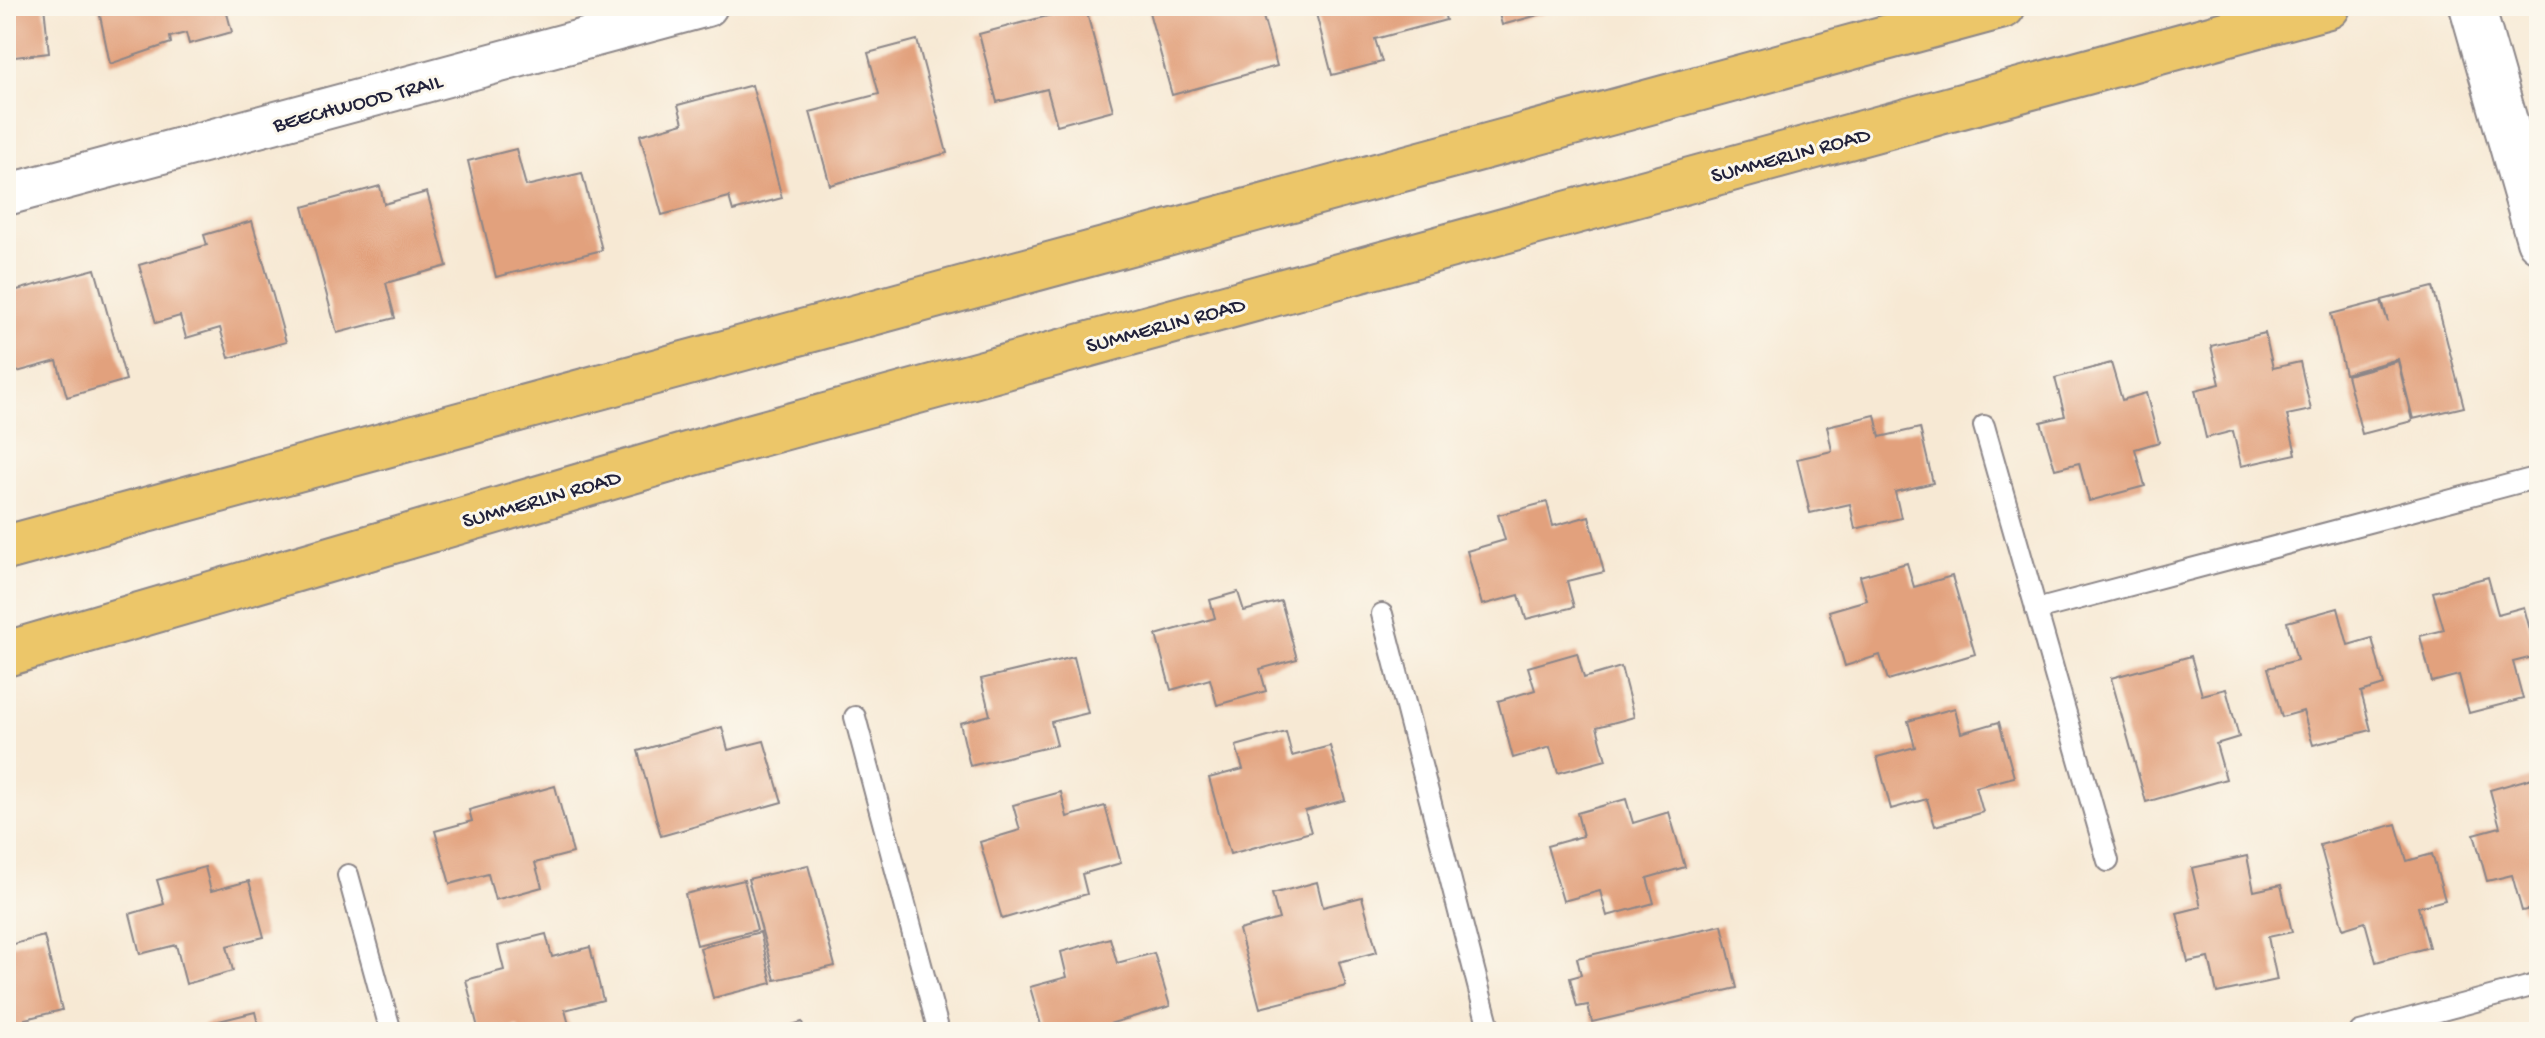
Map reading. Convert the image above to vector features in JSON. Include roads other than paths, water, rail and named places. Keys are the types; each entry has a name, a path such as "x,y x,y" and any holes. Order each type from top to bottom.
{"main road":[{"path":"6,548 2003,6"},
{"name":"SUMMERLIN ROAD","path":"6,654 738,440 2328,6"}],"street":[{"name":"BEECHWOOD TRAIL","path":"6,195 707,6"},
{"path":"2472,6 2528,156 2539,240"}],"lane":[{"path":"1984,426 2108,861"},
{"path":"2036,610 2539,477"},
{"path":"1382,614 1490,1032"},
{"path":"855,717 939,1032"},
{"path":"348,875 391,1032"},
{"path":"2360,1032 2539,984"}]}
